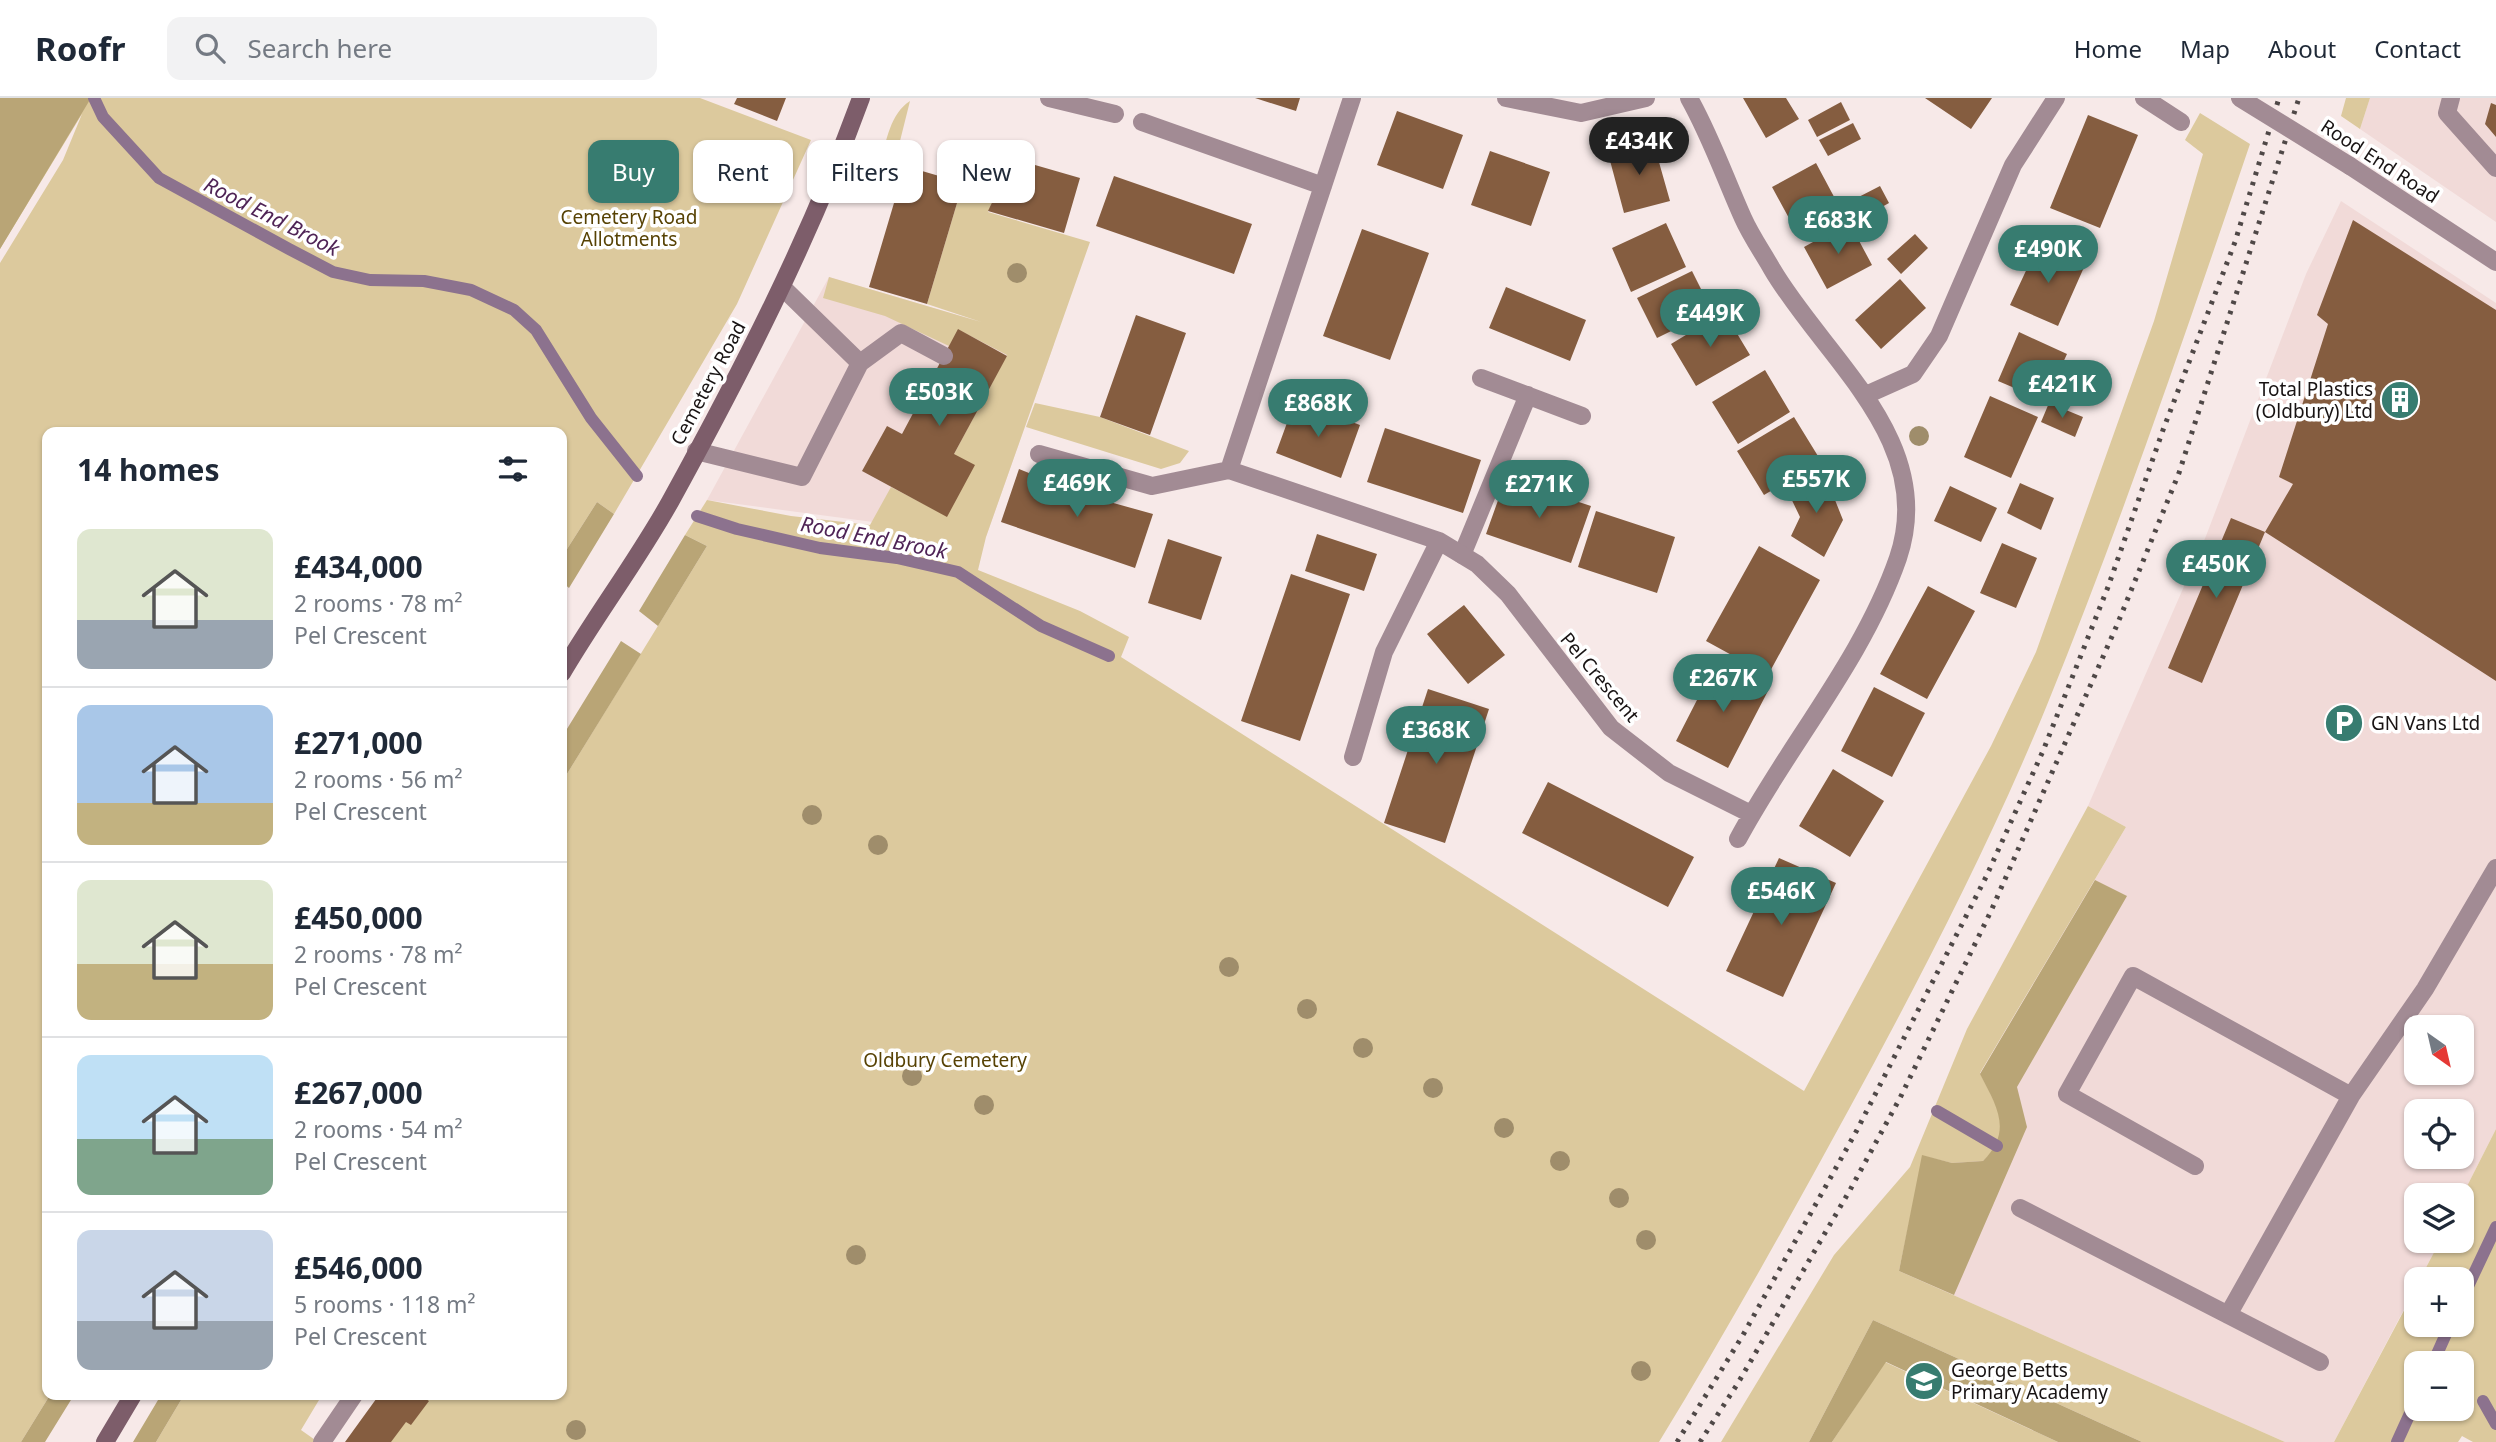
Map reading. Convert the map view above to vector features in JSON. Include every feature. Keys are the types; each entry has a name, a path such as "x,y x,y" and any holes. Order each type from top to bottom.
{"main road":[{"name":"Cemetery Road","path":"567,665 669,504 782,287 836,164 861,98"},
{"path":"106,1442 130,1400"}],"street":[{"path":"1049,98 1115,114"},
{"path":"1038,454 1152,486 1229,470 1352,98"},
{"path":"1506,98 1581,113 1646,98"},
{"path":"1689,98 1709,134 1744,219 1776,276 1866,395 1892,445 1903,486 1906,521 1899,556 1874,617 1738,839"},
{"path":"1866,395 1913,374 1939,336 2013,165 2056,98"},
{"path":"2144,98 2181,122"},
{"name":"Rood End Road","path":"2240,98 2496,262"},
{"path":"2451,98 2447,113 2496,168"},
{"path":"1142,122 1323,186"},
{"path":"782,287 860,363"},
{"path":"696,451 802,477 860,363 901,333 944,356"},
{"path":"1481,378 1582,416"},
{"path":"1462,555 1528,395"},
{"name":"Pel Crescent","path":"1229,470 1439,541 1477,564 1508,594 1611,728 1669,773 1751,814"},
{"path":"1353,757 1384,652 1439,541"},
{"path":"2228,1315 2351,1096 2425,989 2496,868"},
{"path":"2195,1166 2067,1094 2133,976 2351,1096"},
{"path":"2020,1208 2320,1362"},
{"path":"322,1442 351,1400"}],"shaded area":[{"path":"0,98 91,98 0,249"},
{"path":"2370,98 2496,98 2496,222 2360,129"},
{"path":"2341,201 2496,303 2496,1129 2469,1183 2404,1183 2404,1253 2434,1253 2426,1267 2404,1267 2404,1309 2334,1442 2285,1442 1899,1271 1922,1155 1980,1074 2126,827 2088,806 2206,536 2306,274"},
{"path":"829,277 1054,344 986,537 707,500"},
{"path":"597,502 614,514 569,588 567,549"},
{"path":"685,535 707,546 658,626 639,611"},
{"path":"621,641 641,654 567,774 567,729"},
{"path":"2095,880 2127,896 2017,1087 2027,1127 1954,1295 1899,1271 1922,1155 1952,1163 1983,1161 1992,1150 1998,1139 1999,1119 1992,1097 1980,1074"},
{"path":"1873,1320 2142,1442 2058,1442 1886,1362 1832,1442 1809,1442"},
{"path":"47,1400 71,1400 45,1442 21,1442"},
{"path":"158,1400 181,1400 156,1442 133,1442"}],"green space":[{"name":"Cemetery Road Allotments","path":"0,98 700,98 811,140 807,140 807,149 793,180 793,140 693,140 693,203 783,203 737,304 614,514 597,502 567,549 567,427 42,427 42,1400 47,1400 21,1442 0,1442 0,263 63,160 82,114 0,249"},
{"path":"2346,98 2370,98 2360,129 2341,116"},
{"path":"910,101 900,140 886,140 894,120 903,106"},
{"name":"Oldbury Cemetery","path":"2200,113 2250,144 2127,496 2047,705 1978,860 1901,1011 1779,1236 1659,1442 384,1442 413,1400 567,1400 567,774 707,546 685,535 707,500 791,516 870,525 891,487 947,516 954,454 1007,355 959,330 949,346 885,316 823,298 829,277 981,322 927,304 957,203 992,203 988,212 1090,242 986,537 978,570 1080,611 1129,637 1121,657 1804,1091 1991,746 2036,652 2154,321 2203,154 2185,140"},
{"path":"1035,403 1100,417 1189,451 1180,463 1161,469 1026,427"},
{"path":"2088,806 2126,827 1980,1073 2000,1117 2002,1136 1999,1144 1983,1161 1952,1163 1923,1156 1899,1271 2285,1442 2142,1442 1873,1320 1809,1442 1721,1442 1834,1255 1910,1167 1967,1029"},
{"path":"2496,1129 2496,1442 2473,1442 2462,1436 2458,1442 2334,1442 2404,1310 2404,1337 2474,1337 2474,1267 2426,1267 2434,1253 2474,1253 2474,1183 2469,1183"},
{"path":"1885,1362 2058,1442 1832,1442"},
{"path":"181,1400 319,1400 301,1430 318,1442 156,1442"}],"building":[{"path":"737,98 786,98 777,121 734,104"},
{"path":"1255,98 1300,98 1296,111"},
{"path":"1743,98 1786,98 1799,119 1766,138"},
{"path":"1925,98 1992,98 1971,129"},
{"path":"1841,102 1850,120 1817,137 1808,120"},
{"path":"2491,103 2496,105 2496,137 2485,124"},
{"path":"1397,111 1463,135 1443,189 1377,165"},
{"path":"2088,115 2138,135 2100,228 2050,208"},
{"path":"1853,123 1861,139 1828,156 1819,140"},
{"path":"1653,141 1670,201 1624,213 1608,153"},
{"path":"1490,151 1550,172 1531,226 1471,205"},
{"path":"1816,163 1840,208 1796,231 1772,187"},
{"path":"1035,165 1080,178 1064,233 988,211 992,203 1035,203"},
{"path":"923,171 937,175 937,203 957,203 927,304 869,287 894,203 923,203"},
{"path":"1114,176 1252,224 1234,274 1096,226"},
{"path":"1880,186 1889,203 1857,221 1847,203"},
{"name":"Total Plastics (Oldbury) Ltd","path":"2353,220 2496,310 2496,681 2265,532 2293,484 2279,477 2328,324 2317,315"},
{"path":"1849,222 1872,265 1827,289 1804,247"},
{"path":"1666,223 1686,267 1631,292 1612,248"},
{"path":"1362,229 1429,253 1390,360 1323,336"},
{"path":"1915,234 1928,248 1901,274 1887,259"},
{"path":"2038,245 2085,265 2058,326 2010,305"},
{"path":"1692,271 1712,311 1657,338 1637,298"},
{"path":"1900,279 1926,308 1881,349 1855,320"},
{"path":"1506,287 1586,320 1570,361 1489,328"},
{"path":"1724,312 1750,355 1696,386 1671,344"},
{"path":"1136,315 1186,333 1150,435 1100,417"},
{"path":"958,329 1007,356 954,454 975,465 947,517 862,471 887,426 902,434"},
{"path":"2019,332 2067,354 2045,401 1998,381"},
{"path":"1765,370 1790,412 1738,444 1712,402"},
{"path":"1990,396 2038,417 2011,478 1964,457"},
{"path":"1295,401 1360,425 1341,478 1276,453"},
{"path":"2049,403 2083,417 2075,437 2041,422"},
{"path":"1794,417 1821,461 1764,495 1737,451"},
{"path":"1385,428 1481,460 1463,513 1367,482"},
{"path":"1019,469 1081,494 1153,514 1135,568 1001,522"},
{"path":"1825,475 1843,520 1824,557 1791,536 1800,517 1788,492"},
{"path":"1506,478 1591,506 1571,563 1486,534"},
{"path":"2020,483 2054,498 2041,530 2007,513"},
{"path":"1950,486 1997,508 1981,542 1934,521"},
{"path":"1596,511 1675,537 1657,593 1578,567"},
{"path":"2231,518 2265,532 2202,683 2168,668"},
{"path":"1317,534 1377,554 1364,591 1305,571"},
{"path":"1168,539 1222,557 1201,620 1148,603"},
{"path":"2002,543 2037,558 2016,608 1980,593"},
{"path":"1759,546 1820,580 1768,675 1706,641"},
{"path":"1291,574 1350,594 1300,741 1241,721"},
{"path":"1928,586 1975,611 1927,699 1880,674"},
{"path":"1464,605 1505,655 1468,684 1427,634"},
{"path":"1718,659 1770,687 1728,768 1676,741"},
{"path":"1874,687 1925,713 1892,777 1841,751"},
{"path":"1428,689 1489,709 1445,843 1384,823"},
{"path":"1833,769 1884,801 1850,857 1799,826"},
{"path":"1548,782 1694,857 1668,907 1522,833"},
{"path":"1779,858 1836,883 1783,997 1726,971"},
{"path":"375,1400 429,1401 411,1425 406,1422 391,1442 345,1442"}],"waterway":[{"name":"Rood End Brook","path":"94,98 103,117 159,178 333,272 370,280 424,281 471,290 514,310 536,330 591,418 637,476"},
{"name":"Rood End Brook","path":"697,516 737,529 820,548 897,558 958,572 1041,626 1109,656"},
{"name":"Rood End Brook","path":"1937,1111 1997,1146"},
{"path":"2474,1274 2496,1227"},
{"path":"2438,1351 2445,1337"},
{"name":"Rood End Brook","path":"2483,1401 2496,1424"},
{"path":"2397,1442 2407,1421"}],"railway":[{"path":"1677,1442 1743,1335 1857,1130 1986,877 2043,751 2108,587 2163,430 2235,242 2279,98"},
{"path":"1700,1442 1738,1383 1850,1190 1900,1098 1991,911 2117,625 2179,473 2299,98"}],"place":[{"name":"Total Plastics (Oldbury) Ltd","path":"2400,400"},
{"name":"GN Vans Ltd","path":"2344,723"},
{"name":"George Betts Primary Academy","path":"1924,1381"}]}
